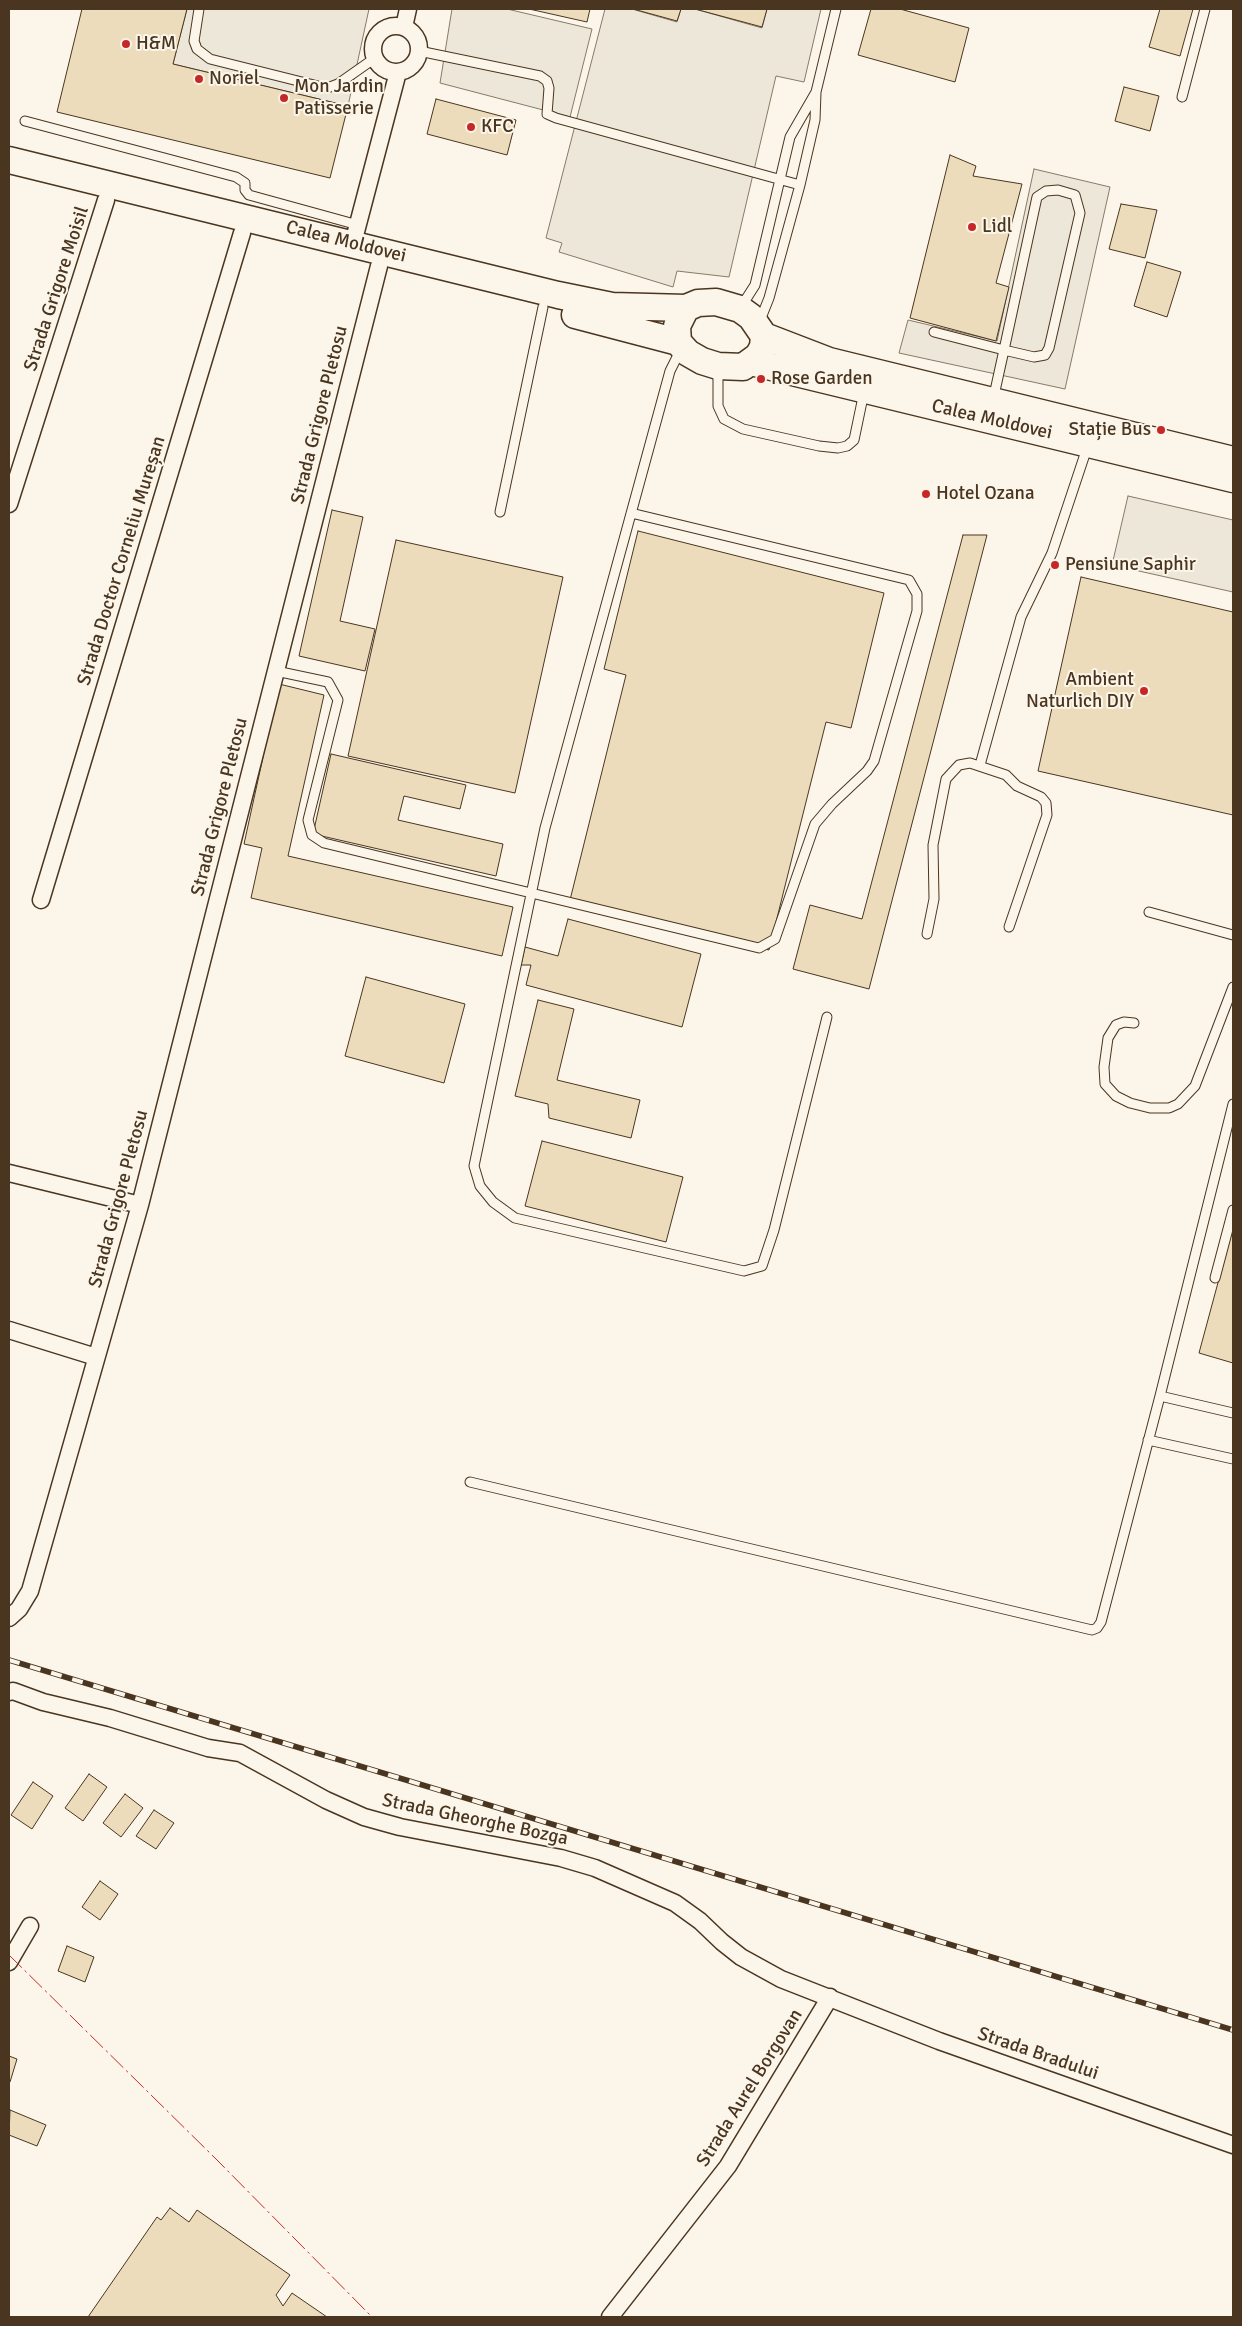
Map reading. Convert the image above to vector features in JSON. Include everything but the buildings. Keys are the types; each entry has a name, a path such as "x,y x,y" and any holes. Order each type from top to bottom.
{"main road":[{"name":"Calea Moldovei","path":"9,160 355,234 612,306 686,308"},
{"name":"Calea Moldovei","path":"9,176 543,307 680,344"},
{"path":"716,302 754,324 763,347 758,356 743,367 718,366 702,361 680,344 677,326 686,308 698,303 716,302"},
{"name":"Calea Moldovei","path":"754,324 829,361 1233,460"},
{"name":"Calea Moldovei","path":"751,362 1233,479"}],"street":[{"path":"404,27 408,9"},
{"path":"389,26 404,27 416,36 419,51 413,64 407,69 398,72 385,69 375,58 373,50 377,36 389,26"},
{"path":"355,234 398,72"},
{"name":"Strada Grigore Moisil","path":"9,504 106,200"},
{"name":"Strada Doctor Corneliu Mureșan","path":"41,900 242,233"},
{"name":"Strada Grigore Pletosu","path":"9,1618 18,1609 30,1591 140,1205 378,266"},
{"path":"9,1173 140,1205"},
{"path":"9,1330 96,1357"},
{"name":"Strada Gheorghe Bozga","path":"9,1692 14,1691 43,1702 110,1718 208,1748 240,1753 326,1800 373,1819 409,1829 561,1858 595,1868 675,1903 700,1921 722,1942 742,1957 781,1980 830,1997"},
{"path":"9,1962 30,1926"},
{"name":"Strada Bradului","path":"830,1997 939,2041 1233,2145"},
{"name":"Strada Aurel Borgovan","path":"610,2317 728,2166 830,1997"}],"lane":[{"path":"199,9 194,41 202,56 210,60 322,87 330,87 338,84 375,58"},
{"path":"754,324 769,298 800,184 815,120 816,92 836,9"},
{"path":"1182,97 1205,9"},
{"path":"419,51 540,76 547,81 549,88 547,114 556,118 800,184"},
{"path":"754,324 755,285 790,137 816,92"},
{"path":"25,121 236,177 246,182 245,190 249,195 355,234"},
{"path":"934,332 1004,350 1034,357 1045,355 1050,348 1080,213 1075,194 1058,190 1046,191 1037,198 1004,350 993,400"},
{"path":"500,512 543,307"},
{"path":"680,344 670,371 545,828 474,1166 480,1186 492,1202 515,1218 744,1271 762,1266 774,1230 827,1017"},
{"path":"718,366 718,406 724,420 744,429 819,446 838,448 847,446 854,440 864,390"},
{"path":"980,765 1021,617 1052,553 1089,443"},
{"path":"276,671 328,682 338,700 308,820 312,835 324,843 759,948 775,939 815,824 832,804 867,771 874,760 917,611 917,594 909,580 631,513"},
{"path":"927,934 934,899 933,845 946,779 959,765 970,763 1006,775 1017,786 1041,797 1046,803 1047,814 1045,821 1009,927"},
{"path":"1148,912 1233,935"},
{"path":"1134,1023 1124,1022 1116,1025 1108,1038 1104,1067 1105,1084 1116,1096 1130,1103 1150,1108 1168,1108 1178,1104 1195,1086 1233,987"},
{"path":"470,1482 1092,1630 1097,1628 1101,1622 1160,1396 1233,1104"},
{"path":"1215,1278 1233,1210"},
{"path":"1160,1396 1233,1412"},
{"path":"1148,1440 1233,1458"}],"shaded area":[{"path":"187,9 369,9 348,106 173,64"},
{"path":"452,9 507,9 592,29 570,117 440,83"},
{"path":"605,9 632,9 677,22 681,9 695,9 762,28 767,9 821,9 804,82 776,76 729,277 677,271 673,287 559,252 562,243 546,238"},
{"path":"1034,169 1110,187 1065,389 899,353 908,320 997,341"},
{"path":"1128,496 1233,520 1233,592 1112,565"}],"railway":[{"path":"9,1660 1233,2030"}],"power":[{"path":"9,1955 217,2160 372,2317"}],"place":[{"name":"H&M","path":"126,44"},
{"name":"Noriel","path":"199,79"},
{"name":"Mon Jardin Patisserie","path":"284,98"},
{"name":"KFC","path":"471,127"},
{"name":"Lidl","path":"972,227"},
{"name":"Rose Garden","path":"761,379"},
{"name":"Stație Bus","path":"1161,430"},
{"name":"Hotel Ozana","path":"926,494"},
{"name":"Pensiune Saphir","path":"1055,565"},
{"name":"Ambient Naturlich DIY","path":"1144,691"}]}
